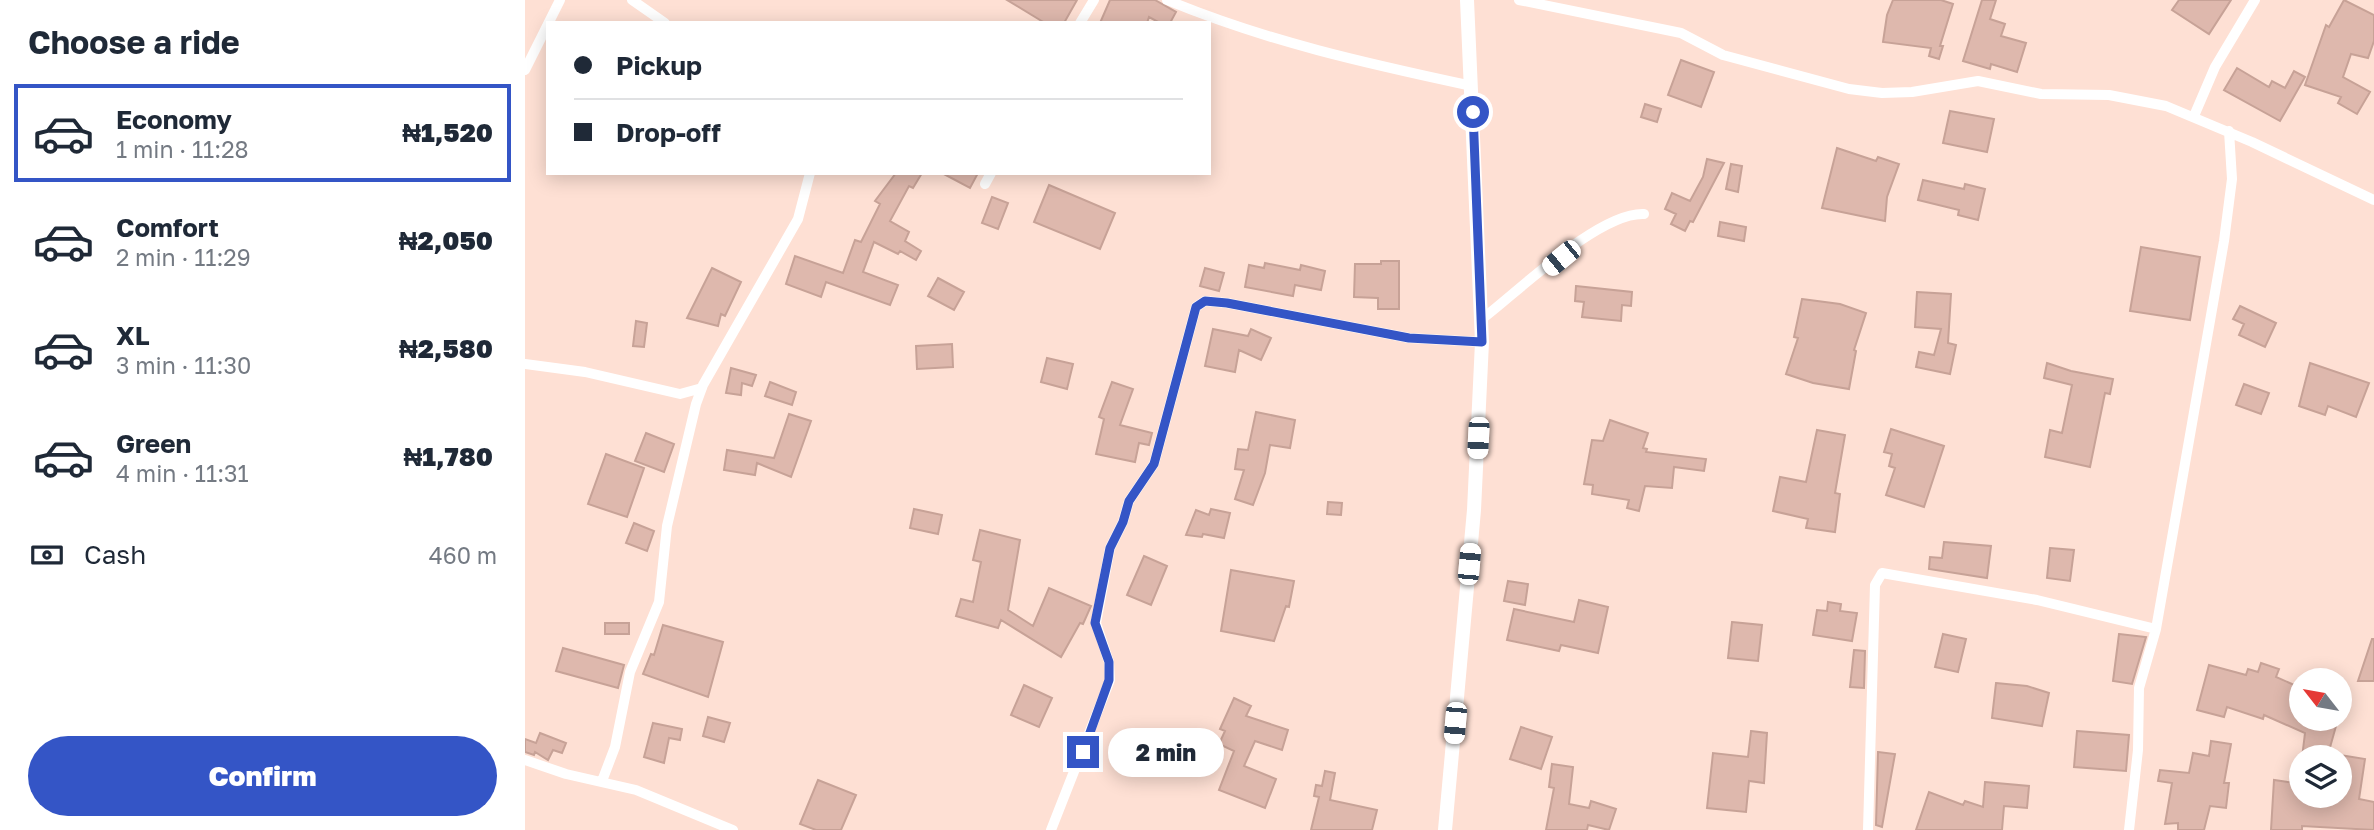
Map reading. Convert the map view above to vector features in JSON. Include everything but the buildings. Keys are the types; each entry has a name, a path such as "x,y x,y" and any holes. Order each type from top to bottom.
{"street":[{"path":"550,21 560,0"},
{"path":"632,0 662,21"},
{"path":"1081,21 1094,0"},
{"path":"1167,0 1223,24 1417,75 1472,86"},
{"path":"1445,830 1474,510 1482,342 1467,0"},
{"path":"1519,0 1681,33 1733,58 1849,89 1882,93 1912,92 1978,81 2041,94 2109,95 2141,100 2194,116 2229,131 2374,200"},
{"path":"2194,116 2215,67 2255,0"},
{"path":"525,70 546,28"},
{"path":"2129,830 2137,750 2139,688 2156,629 2224,241 2232,179 2229,131"},
{"path":"602,781 615,747 630,672 659,602 667,526 694,411 702,388 798,219 809,175"},
{"path":"985,184 990,175"},
{"path":"1482,319 1587,236 1616,218 1644,214"},
{"path":"1051,830 1109,680 1109,662 1095,623 1110,548 1123,522 1129,501 1154,464 1196,307 1205,301 1227,303 1409,338 1482,342"},
{"path":"525,364 585,372 680,394 702,388"},
{"path":"680,394 694,411"},
{"path":"1868,830 1875,584 1882,573 2037,600 2156,629"},
{"path":"525,760 566,774 636,790 733,830"}],"route":[{"path":"1083,752 1109,680 1109,662 1095,623 1110,548 1123,522 1129,501 1154,464 1196,307 1205,301 1227,303 1409,338 1482,342 1473,112"}]}
